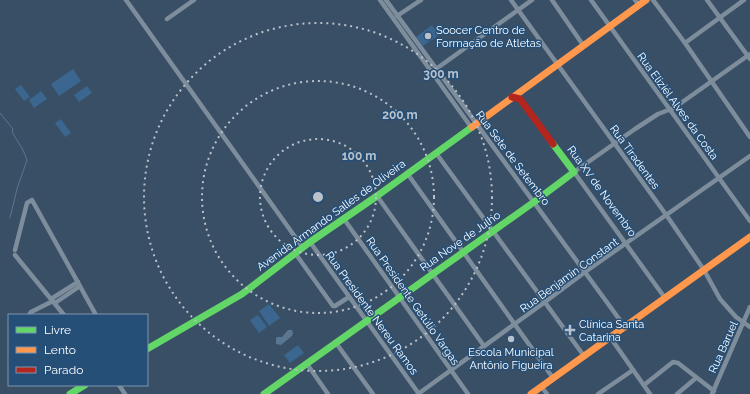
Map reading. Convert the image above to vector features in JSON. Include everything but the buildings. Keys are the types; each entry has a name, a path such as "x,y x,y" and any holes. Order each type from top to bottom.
{"main road":[{"name":"Avenida Armando Salles de Oliveira","path":"148,348 232,300 609,26 637,2 646,0"},
{"path":"512,97 520,99 522,90"},
{"name":"Rua XV de Novembro","path":"520,99 574,172"},
{"name":"Rua Nove de Julho","path":"264,394 574,172"},
{"path":"531,394 750,237"},
{"path":"70,394 80,386"}],"street":[{"path":"126,0 303,248"},
{"path":"167,19 194,0"},
{"name":"Rua Sete de Setembro","path":"380,0 473,125 534,202 625,327"},
{"name":"Rua Sete de Setembro","path":"386,0 436,69 473,125"},
{"path":"397,16 421,0"},
{"name":"Rua Tiradentes","path":"511,0 704,270 714,290 724,304 750,327"},
{"path":"436,69 532,0"},
{"path":"552,0 583,45"},
{"name":"Rua Eliziél Alves da Costa","path":"591,0 750,221"},
{"path":"653,0 686,43 750,137"},
{"path":"707,0 749,56"},
{"path":"686,43 744,0"},
{"name":"Rua Nove de Julho","path":"574,172 614,143 658,114 674,108 749,56"},
{"path":"436,153 584,356"},
{"name":"Rua Benjamin Constant","path":"418,394 585,272 627,244 750,156"},
{"name":"Rua XV de Novembro","path":"574,172 665,298"},
{"path":"408,173 553,378"},
{"path":"377,196 484,346"},
{"path":"63,314 15,252 27,203 32,200 95,314"},
{"name":"Rua Presidente Getúlio Vargas","path":"344,219 468,394"},
{"name":"Rua Presidente Nereu Ramos","path":"310,242 418,394"},
{"path":"295,253 333,306 336,306 350,297"},
{"path":"30,314 79,284"},
{"name":"Rua Baruel","path":"713,393 750,307"},
{"path":"610,337 650,394"},
{"path":"336,343 373,394"},
{"path":"644,385 672,362 678,363 713,393"},
{"path":"307,364 328,394"},
{"path":"598,394 633,370"},
{"path":"677,394 696,378"},
{"path":"541,386 547,394"}],"shaded area":[{"name":"Soocer Centro de Formação de Atletas","path":"432,25 439,35 423,46 416,37"},
{"path":"73,69 81,81 59,96 51,84"},
{"path":"21,85 30,97 24,101 15,89"},
{"path":"87,86 92,93 79,102 74,95"},
{"path":"41,91 47,99 34,108 29,100"},
{"path":"61,119 71,133 65,137 55,123"},
{"path":"269,304 280,318 269,326 259,311"},
{"path":"258,315 267,327 259,333 250,320"},
{"path":"288,330 292,330 292,336 281,345 276,344 276,338 282,337"},
{"path":"298,345 304,353 290,363 284,355"}],"waterway":[{"path":"0,113 13,129 12,132 27,160 17,189 10,218"}],"traffic: fast":[{"path":"148,348 242,294 310,242 377,196 472,127"},
{"path":"264,394 574,172 553,144"},
{"path":"70,394 83,386"}],"traffic: slow":[{"path":"472,127 646,0"},
{"path":"531,394 750,237"}],"traffic: jam":[{"path":"512,97 520,99 553,144"}],"place":[{"name":"Soocer Centro de Formação de Atletas","path":"428,36"},
{"name":"Clínica Santa Catarina","path":"570,330"},
{"name":"Escola Municipal Antônio Figueira","path":"511,339"}]}
